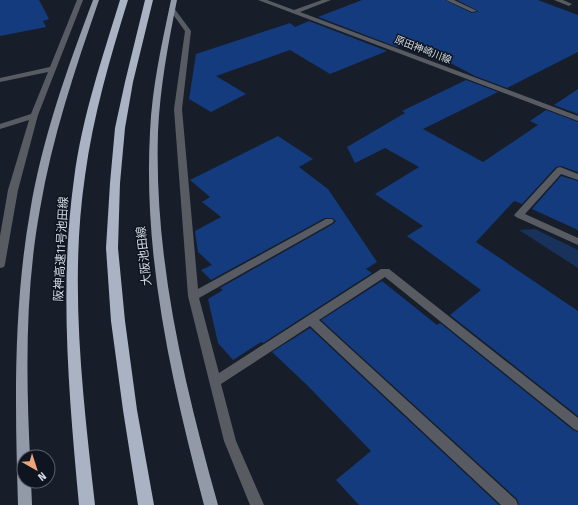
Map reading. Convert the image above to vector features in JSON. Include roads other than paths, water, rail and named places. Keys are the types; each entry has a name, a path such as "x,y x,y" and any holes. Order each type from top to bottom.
{"highway":[{"name":"阪神高速11号池田線","path":"87,505 72,332 72,251 78,186 86,131 98,85 124,0"},
{"path":"146,505 129,403 118,321 112,248 114,183 120,128 129,82 149,0"}],"main road":[{"path":"22,449 21,421 23,329 30,239 42,174 55,123 96,0"},
{"name":"大阪池田線","path":"173,5 160,83 154,131 153,186 157,258 170,334 190,430 211,505"},
{"path":"24,489 25,505"}],"street":[{"path":"0,264 13,190 34,115 51,69 80,0"},
{"name":"原田神崎川線","path":"261,0 578,120"},
{"path":"294,12 328,0"},
{"path":"449,0 474,11"},
{"path":"558,0 569,4"},
{"path":"173,5 188,31 178,109 193,296 230,441 257,505"},
{"path":"0,80 51,69"},
{"path":"0,127 34,115"},
{"path":"578,177 560,170 520,215 578,242"},
{"path":"193,296 329,221"},
{"path":"215,382 385,272 578,425"},
{"path":"312,320 511,505"}]}
